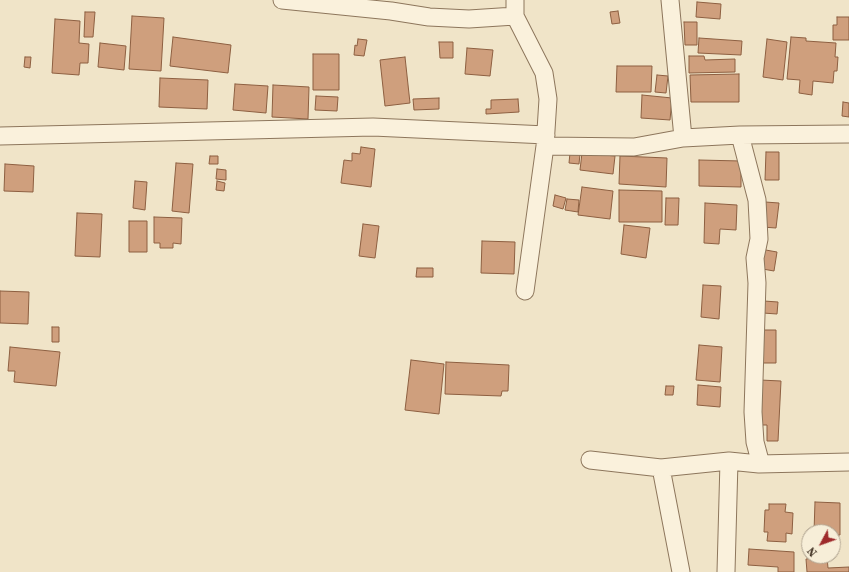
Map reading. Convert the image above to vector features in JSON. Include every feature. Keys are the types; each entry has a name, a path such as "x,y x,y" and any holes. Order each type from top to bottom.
{"street":[{"path":"282,0 314,1 429,17 468,19 515,8 544,73 548,99 545,140 525,291"},
{"path":"670,0 683,138"},
{"path":"0,136 373,127 634,147 683,138 849,134"},
{"path":"740,136 757,200 759,238 755,258 757,283 752,412 755,442 759,457 758,464"},
{"path":"590,460 661,468 729,461 758,464 849,462"},
{"path":"726,572 729,461"},
{"path":"661,468 681,572"}],"building":[{"path":"697,2 721,4 720,19 696,17"},
{"path":"618,11 620,23 612,24 610,12"},
{"path":"85,12 95,12 93,37 84,37"},
{"path":"132,16 164,18 161,71 129,69"},
{"path":"837,17 849,17 849,40 833,40 833,25 837,25"},
{"path":"55,19 80,21 79,43 89,44 88,63 80,63 79,75 52,73"},
{"path":"684,22 697,22 697,45 685,45"},
{"path":"173,37 231,45 228,73 170,66"},
{"path":"791,37 806,38 806,41 836,43 835,57 838,57 837,71 834,71 833,83 813,81 812,95 799,93 800,80 787,79"},
{"path":"699,38 742,41 741,55 698,53"},
{"path":"358,39 367,40 364,56 354,55 355,45 357,46"},
{"path":"767,39 787,42 783,80 763,77"},
{"path":"439,42 453,42 453,58 440,58"},
{"path":"100,43 126,46 124,70 98,67"},
{"path":"467,48 493,50 490,76 465,74"},
{"path":"313,54 339,54 339,90 313,90"},
{"path":"689,56 704,56 705,60 735,59 735,72 689,73"},
{"path":"25,57 31,57 30,68 24,67"},
{"path":"405,57 410,103 385,106 380,60"},
{"path":"617,66 652,66 651,92 616,92"},
{"path":"739,74 739,102 691,102 690,75"},
{"path":"657,75 668,76 666,93 655,92"},
{"path":"160,78 208,80 207,109 159,107"},
{"path":"235,84 268,86 266,113 233,110"},
{"path":"273,85 309,87 308,119 272,117"},
{"path":"642,95 672,98 670,120 641,118"},
{"path":"316,96 338,97 337,111 315,110"},
{"path":"439,98 439,109 414,110 413,99"},
{"path":"518,99 519,112 486,114 486,109 491,109 491,100"},
{"path":"843,102 849,103 849,117 842,116"},
{"path":"361,147 375,149 371,187 341,183 344,160 352,161 352,153 360,154"},
{"path":"766,152 779,152 779,180 765,180"},
{"path":"570,153 580,154 579,164 569,163"},
{"path":"582,153 615,156 613,174 580,170"},
{"path":"210,156 218,156 218,164 209,164"},
{"path":"620,156 667,158 666,187 619,184"},
{"path":"699,160 741,161 741,187 699,186"},
{"path":"176,163 193,164 189,213 172,211"},
{"path":"5,164 34,166 33,192 4,191"},
{"path":"217,169 226,170 226,180 216,179"},
{"path":"135,181 147,182 145,210 133,208"},
{"path":"217,181 225,183 224,191 216,190"},
{"path":"582,187 613,191 610,219 578,215"},
{"path":"619,190 662,191 662,222 619,222"},
{"path":"555,195 566,198 563,209 553,206"},
{"path":"666,198 679,198 678,225 665,225"},
{"path":"567,199 579,200 578,212 565,210"},
{"path":"765,202 779,203 776,228 762,227"},
{"path":"705,203 737,205 736,230 720,229 719,244 704,243"},
{"path":"77,213 102,214 100,257 75,256"},
{"path":"154,217 182,218 181,244 173,243 173,248 160,248 160,243 154,243"},
{"path":"129,221 147,221 147,252 129,252"},
{"path":"363,224 379,226 375,258 359,256"},
{"path":"624,225 650,228 646,258 621,254"},
{"path":"482,241 515,242 514,274 481,273"},
{"path":"760,249 777,252 774,271 757,268"},
{"path":"417,268 433,268 433,277 416,277"},
{"path":"703,285 721,286 719,319 701,317"},
{"path":"0,291 29,292 28,324 0,323"},
{"path":"764,301 778,302 777,314 763,313"},
{"path":"52,327 59,327 59,342 52,342"},
{"path":"761,330 776,330 776,363 760,363"},
{"path":"699,345 722,347 720,382 696,380"},
{"path":"10,347 60,352 56,386 14,382 15,371 8,371"},
{"path":"411,360 444,364 439,414 405,410"},
{"path":"446,362 509,365 508,391 502,391 501,396 445,394"},
{"path":"760,380 781,381 778,441 767,441 767,425 758,425"},
{"path":"698,385 721,387 720,407 697,405"},
{"path":"666,386 674,386 673,395 665,395"},
{"path":"815,502 840,503 840,524 814,524"},
{"path":"769,504 786,504 785,512 793,513 792,534 786,533 786,542 767,541 768,532 764,532 765,510 769,510"},
{"path":"749,549 794,552 794,572 778,572 778,567 748,565"},
{"path":"806,564 828,564 828,568 849,567 849,572 807,572"}]}
